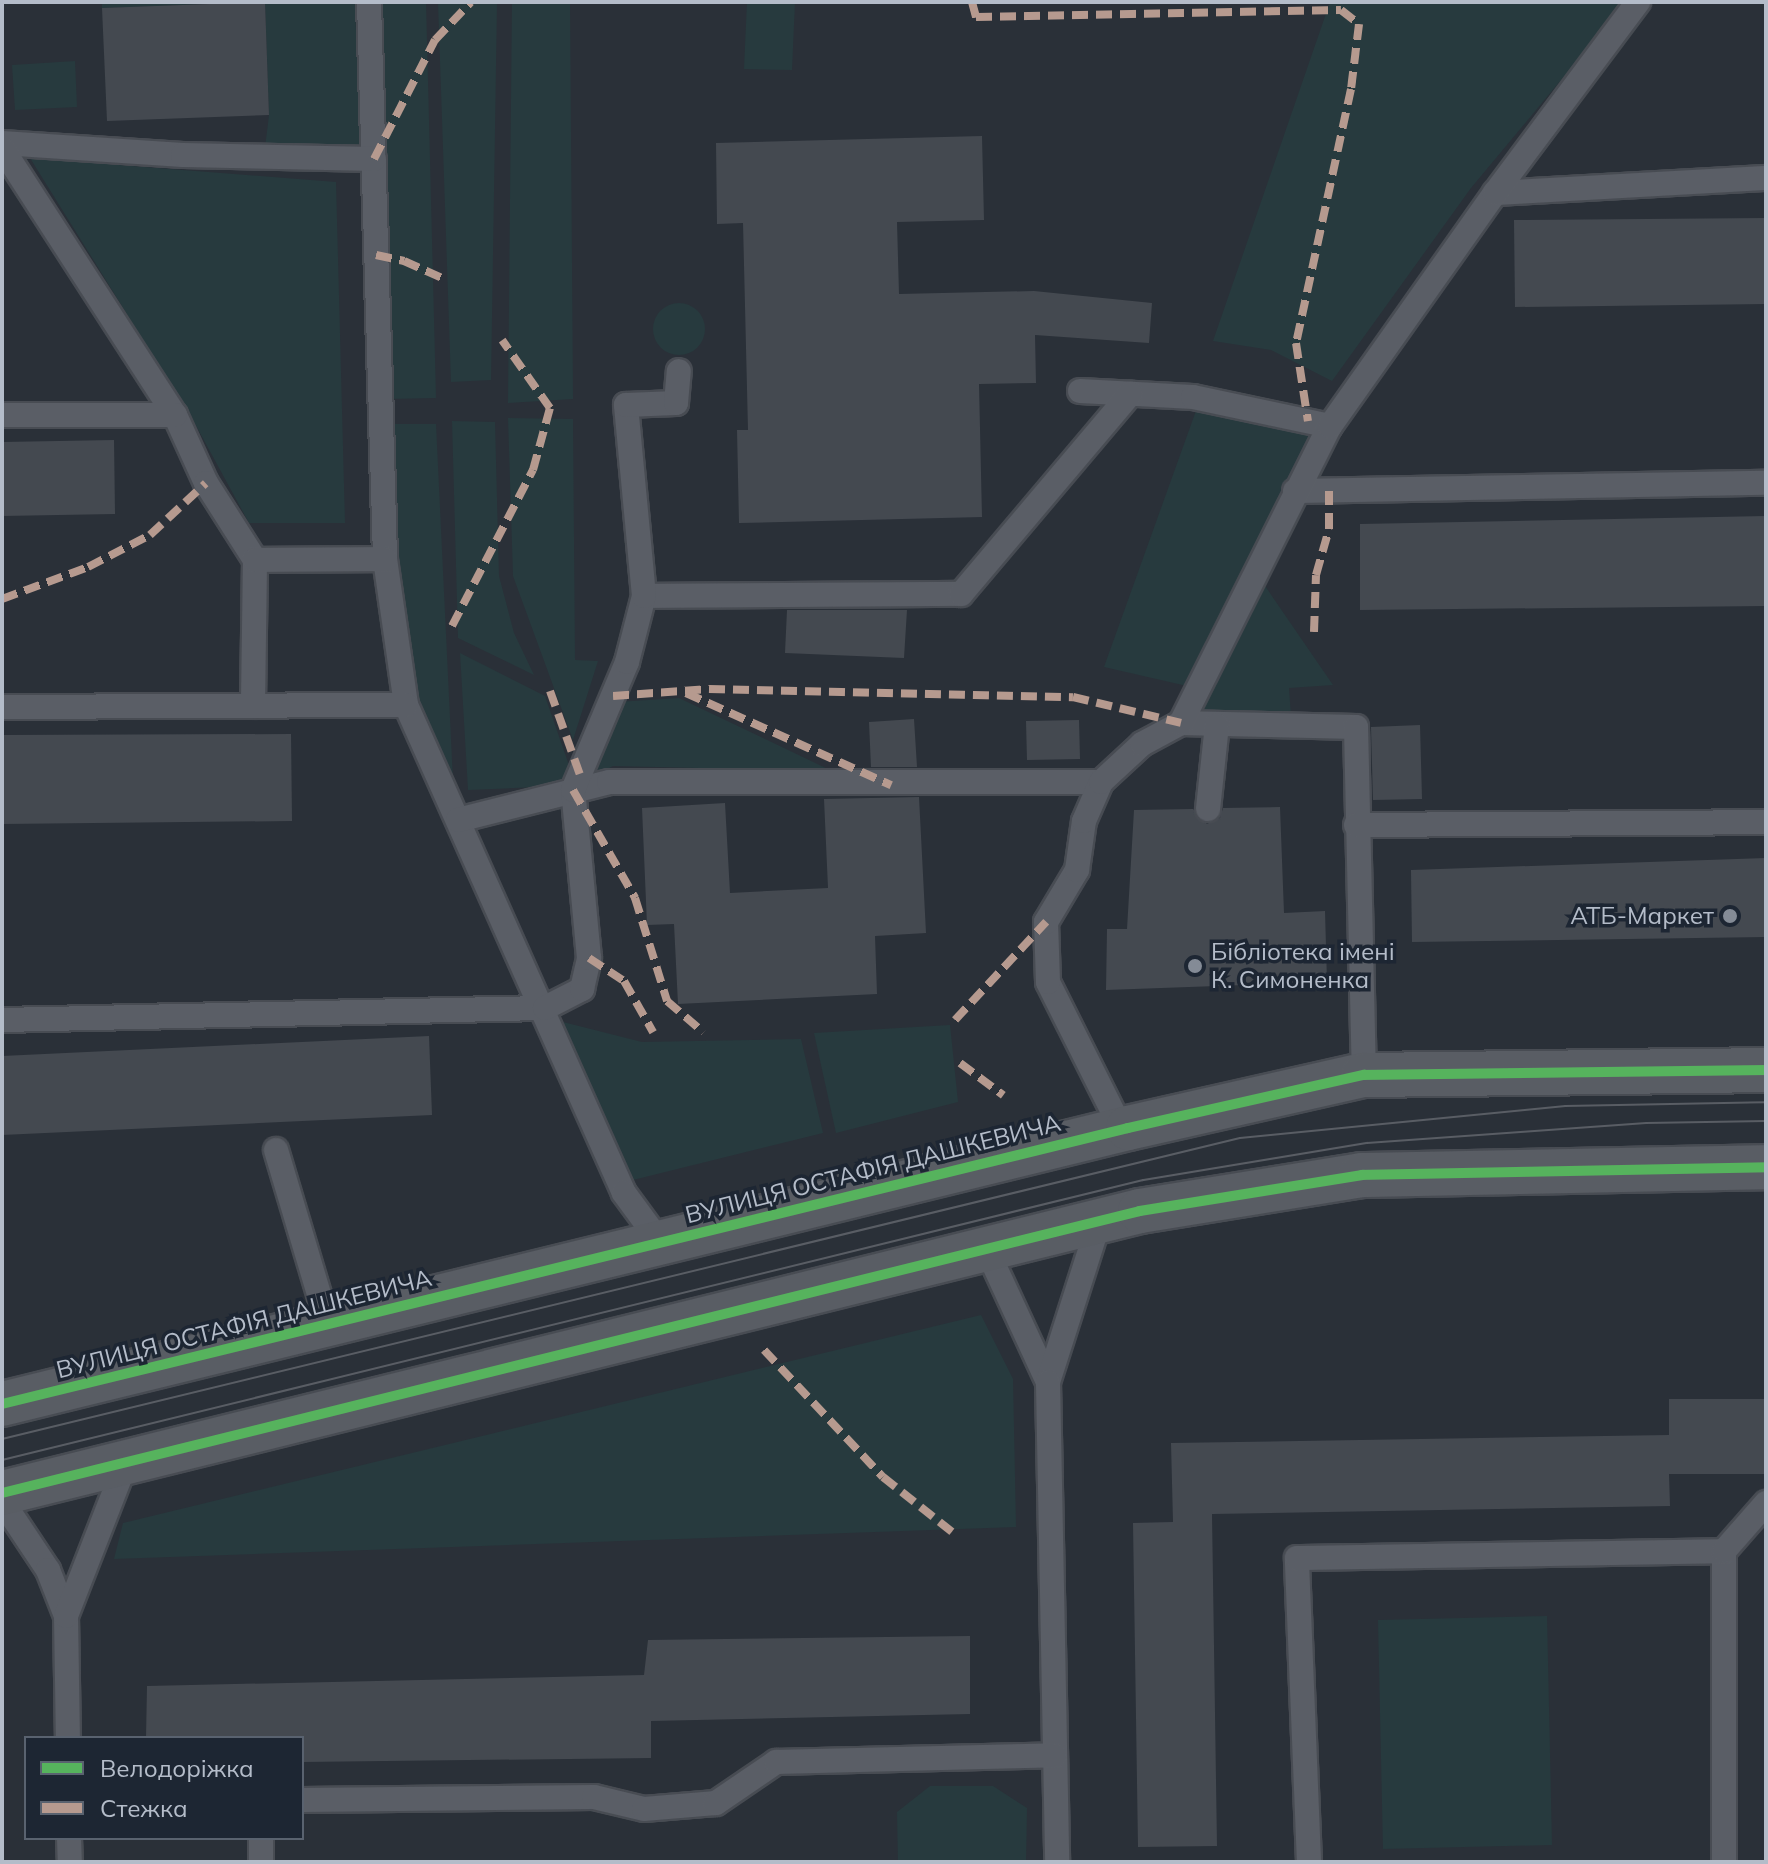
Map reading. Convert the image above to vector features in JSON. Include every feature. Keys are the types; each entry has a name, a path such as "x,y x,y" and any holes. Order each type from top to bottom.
{"street":[{"name":"ВУЛИЦЯ ОСТАФІЯ ДАШКЕВИЧА","path":"2,1404 1128,1128 1364,1075 1766,1070"},
{"path":"2,1493 1099,1222 1362,1175 1766,1167"}],"lane":[{"path":"369,2 385,559 406,705 545,1008 624,1193 660,1242"},
{"path":"1181,723 1330,426 1495,193 1638,2"},
{"path":"2,146 183,155 374,159"},
{"path":"2,146 175,415 206,483 255,560 253,706"},
{"path":"1495,193 1766,178"},
{"path":"2,1020 545,1008 582,989 589,958 573,790 627,662 644,596 626,405 676,403 679,371"},
{"path":"1080,391 1193,397 1330,426"},
{"path":"644,596 961,594 1130,394"},
{"path":"2,415 175,415"},
{"path":"1295,491 1766,483"},
{"path":"255,560 385,559"},
{"path":"2,707 406,705"},
{"path":"1128,1128 1117,1120 1048,982 1046,922 1077,870 1084,821 1101,782 1142,744 1181,723 1356,727 1364,1075"},
{"path":"1208,809 1217,725"},
{"path":"458,820 609,782 1101,782"},
{"path":"1356,825 1766,822"},
{"path":"276,1150 328,1324"},
{"path":"1057,1862 1048,1382 1099,1222"},
{"path":"987,1250 1048,1382"},
{"path":"66,1616 126,1462"},
{"path":"2,1501 48,1570 66,1616 68,1736"},
{"path":"1724,1862 1724,1551 1766,1503"},
{"path":"1309,1862 1297,1558 1724,1551"},
{"path":"304,1800 594,1797 644,1809 716,1803 776,1762 1055,1755"},
{"path":"69,1840 70,1862"},
{"path":"261,1840 261,1862"}],"green space":[{"path":"102,2 265,2 102,8"},
{"path":"265,2 355,2 360,147 265,148 269,115"},
{"path":"375,2 426,2 436,398 387,399"},
{"path":"438,2 497,2 491,380 451,382"},
{"path":"512,2 570,2 573,399 508,403"},
{"path":"747,2 795,2 792,70 744,69"},
{"path":"1330,2 1626,2 1471,188 1332,381 1271,350 1213,341"},
{"path":"75,61 77,107 15,110 12,65"},
{"path":"30,158 336,182 345,523 249,523 194,422"},
{"path":"679,303 697,311 705,329 697,347 679,355 661,347 653,329 661,311"},
{"path":"1197,408 1314,435 1187,686 1104,667"},
{"path":"508,418 573,419 575,660 598,661 573,740 513,576"},
{"path":"452,421 495,422 499,576 514,633 534,675 458,638"},
{"path":"389,424 436,424 453,781 413,701 392,560"},
{"path":"1261,580 1333,685 1289,688 1291,716 1192,715"},
{"path":"460,653 545,696 571,771 563,786 468,790"},
{"path":"679,698 832,771 613,766 586,780 617,702"},
{"path":"563,1022 642,1042 801,1039 823,1133 633,1180"},
{"path":"950,1025 958,1102 836,1133 814,1033"},
{"path":"981,1315 1013,1379 1016,1527 114,1559 123,1523"},
{"path":"1547,1616 1552,1845 1383,1849 1378,1620"},
{"path":"930,1786 993,1786 1027,1808 1026,1862 898,1862 897,1812"}],"building":[{"path":"265,2 269,115 107,121 102,8"},
{"path":"982,136 984,220 897,222 899,294 1034,291 1152,303 1149,343 1035,335 1036,383 979,384 982,517 739,523 737,430 748,430 743,223 717,224 716,143"},
{"path":"1766,218 1766,304 1515,307 1514,220"},
{"path":"114,440 115,514 2,516 2,442"},
{"path":"1766,516 1766,606 1360,610 1360,524"},
{"path":"787,610 907,610 904,658 785,653"},
{"path":"914,719 917,767 871,767 869,722"},
{"path":"1079,720 1080,759 1027,760 1026,721"},
{"path":"1420,725 1422,799 1373,800 1371,727"},
{"path":"291,734 292,821 2,824 2,735"},
{"path":"919,797 926,933 875,936 877,994 678,1004 674,924 647,925 642,808 725,803 730,893 828,888 824,799"},
{"path":"1280,807 1284,913 1325,911 1327,982 1106,990 1107,929 1127,929 1134,810 1193,809 1207,824 1220,818 1223,808"},
{"path":"1766,858 1766,937 1412,942 1411,870"},
{"path":"429,1036 432,1115 2,1135 2,1056"},
{"path":"1669,1399 1766,1399 1766,1474 1669,1474 1670,1506 1212,1514 1217,1846 1138,1847 1133,1523 1173,1522 1171,1443 1669,1435"},
{"path":"970,1636 970,1714 651,1721 651,1758 304,1762 304,1736 146,1736 147,1686 644,1675 648,1640"}],"tram line":[{"path":"2,1439 1240,1138 1565,1106 1766,1102"},
{"path":"2,1460 1143,1180 1367,1143 1646,1123 1766,1121"}],"marked path":[{"path":"374,159 435,40 471,2"},
{"path":"972,2 976,17 1341,10 1359,24 1351,89 1296,343 1308,421"},
{"path":"376,255 404,261 442,278"},
{"path":"452,626 533,470 550,408 502,340"},
{"path":"2,599 88,567 150,535 206,483"},
{"path":"1314,632 1316,575 1329,529 1329,491"},
{"path":"613,696 709,689 1073,697 1181,723"},
{"path":"550,691 580,775"},
{"path":"686,693 891,785"},
{"path":"573,790 635,898 667,1001 703,1032"},
{"path":"955,1020 1046,922"},
{"path":"589,958 624,981 653,1032"},
{"path":"960,1063 1003,1095"},
{"path":"764,1350 883,1477 956,1535"}],"cycle path":[{"path":"2,1404 1128,1128 1364,1075 1766,1070"},
{"path":"2,1493 1140,1211 1362,1175 1766,1167"}],"place":[{"name":"АТБ-Маркет","path":"1730,916"},
{"name":"Бібліотека імені К. Симоненка","path":"1195,966"}]}
